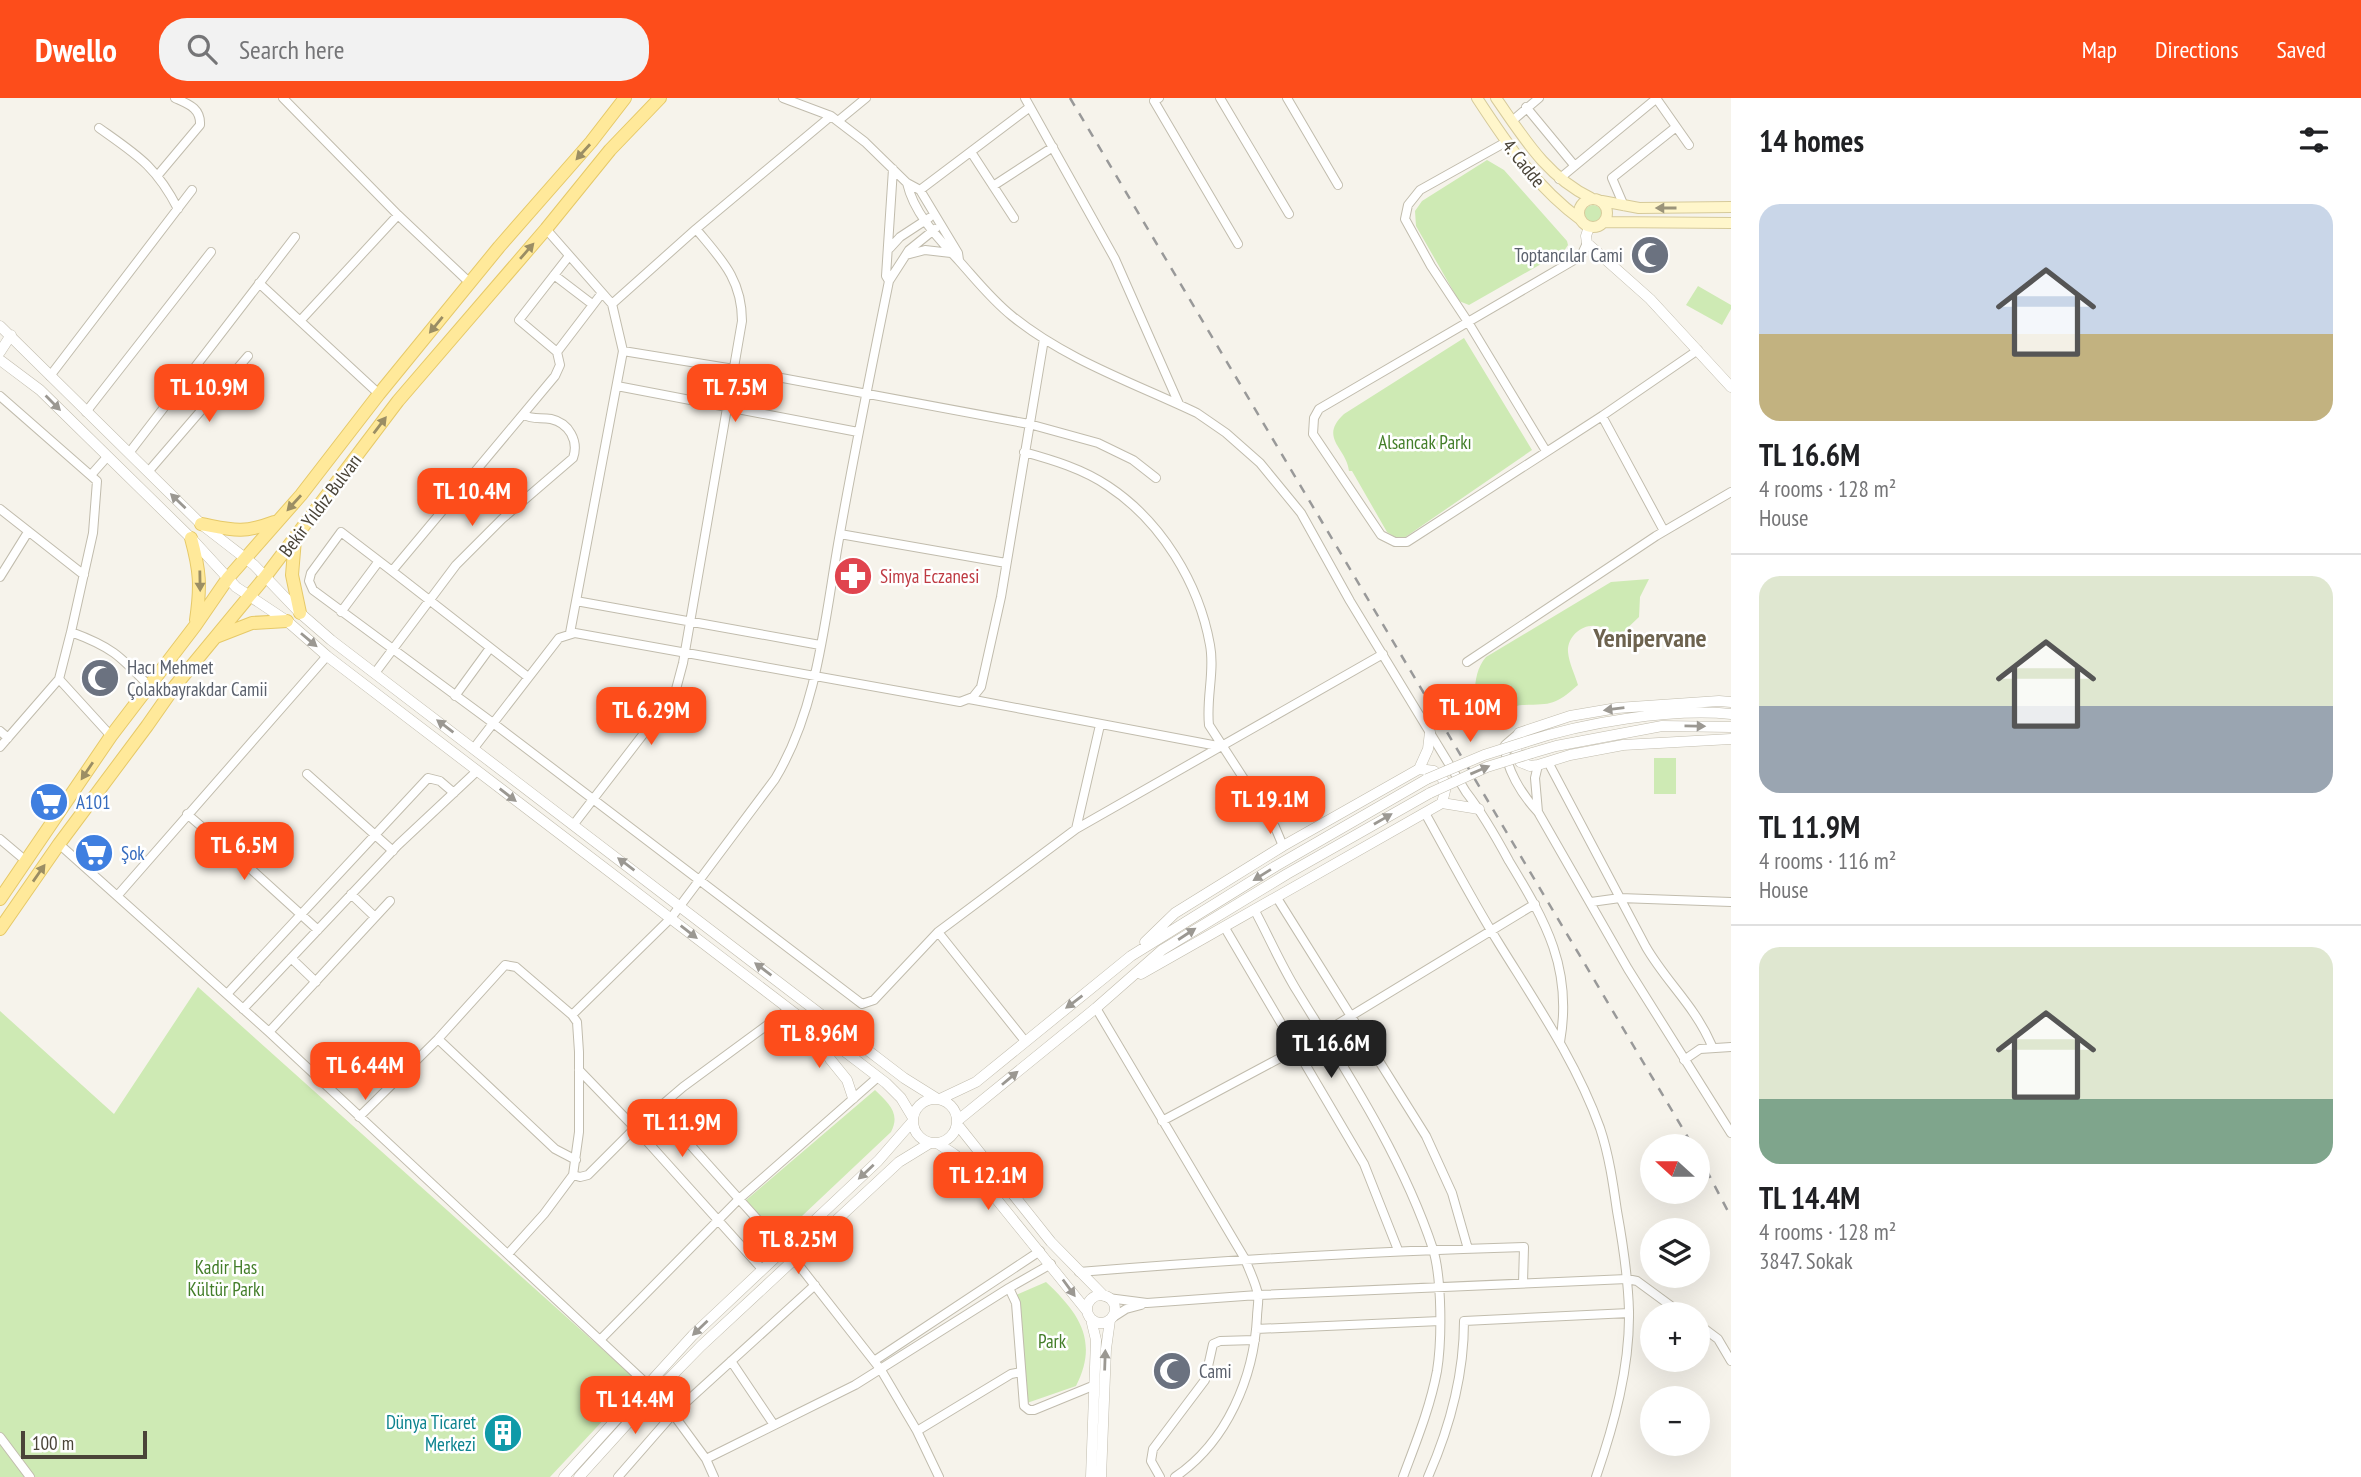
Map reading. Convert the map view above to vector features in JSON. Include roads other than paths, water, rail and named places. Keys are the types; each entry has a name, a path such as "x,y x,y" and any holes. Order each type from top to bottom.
{"main road":[{"name":"Bekir Yıldız Bulvarı","path":"0,899 111,736 244,557 301,495 379,394 625,98"},
{"name":"Bekir Yıldız Bulvarı","path":"0,929 175,687 265,577 398,401 617,142 660,98"},
{"name":"4. Cadde","path":"1477,98 1506,142 1549,194 1585,223"},
{"name":"4. Cadde","path":"1496,98 1559,179 1597,200 1639,208 1731,208"},
{"path":"1605,222 1608,211 1597,200 1586,200 1579,209 1585,223 1595,227 1605,222 1731,223"},
{"path":"201,524 236,531 253,530 278,520"},
{"path":"191,538 200,579 195,626"},
{"path":"295,538 292,576 300,613"},
{"path":"216,637 252,623 287,621"}],"street":[{"path":"158,175 200,125 197,110 175,98"},
{"path":"283,98 398,215 470,283"},
{"path":"783,98 834,119 865,142 907,183 920,190 958,253 958,260"},
{"path":"612,304 696,229 834,119 866,98"},
{"path":"1025,98 1115,259 1179,404"},
{"path":"1160,98 1154,101 1238,244"},
{"path":"1220,98 1289,214"},
{"path":"1287,98 1338,185"},
{"path":"1512,121 1539,98"},
{"path":"1559,179 1657,98 1689,145"},
{"path":"920,190 1030,107"},
{"path":"1527,107 1574,165"},
{"path":"1624,206 1612,178 1676,127"},
{"path":"99,128 158,175 178,209"},
{"path":"1506,142 1420,190 1411,199 1405,219 1546,451"},
{"path":"993,186 1053,146"},
{"path":"971,152 1014,218"},
{"path":"889,281 886,276 894,169"},
{"path":"907,183 911,198 933,231 999,306 1044,339 1080,359 1197,413 1255,458 1280,485 1301,513 1350,601 1466,792 1479,808 1535,904 1552,940 1560,971 1563,992 1560,1042"},
{"path":"50,376 192,191"},
{"path":"889,249 900,237 934,214"},
{"path":"300,321 398,215"},
{"path":"1585,223 1587,243 1581,256 1323,405 1314,418 1313,434 1377,532 1390,541 1407,542 1602,416 1698,350"},
{"path":"572,1015 671,918 782,767 799,730 814,676 865,394 889,281 915,244 942,225"},
{"path":"546,229 612,304 623,351 570,633"},
{"path":"574,824 675,694 681,674 742,321 739,294 730,270 696,229"},
{"path":"129,453 295,237"},
{"path":"1587,243 1650,299 1731,387"},
{"path":"904,257 925,250 951,253"},
{"path":"86,412 211,252"},
{"path":"392,571 559,370 561,361 557,352 519,320 569,256"},
{"path":"554,275 592,304"},
{"path":"259,283 379,394"},
{"path":"557,352 602,293"},
{"path":"0,326 201,524 244,557 331,640 904,1078 949,1103 954,1109 957,1122 1051,1242 1115,1308 1106,1349 1101,1477"},
{"path":"0,352 11,335"},
{"path":"474,748 559,638 570,633 960,702 969,699 981,687 1006,563 1044,339"},
{"path":"623,351 1029,424 1098,443 1133,460 1156,478"},
{"path":"148,472 248,356"},
{"path":"0,360 40,390 191,538 236,587 287,621 327,656 878,1077 901,1098 918,1135 972,1169 1051,1264 1089,1315 1100,1323 1126,1309 1147,1303 1258,1295 1627,1279 1637,1281 1666,1302"},
{"path":"617,386 858,432"},
{"path":"0,747 59,680 84,575 94,521 97,481 1,400"},
{"path":"375,673 456,565 478,542 573,458 574,439 559,422 524,415"},
{"path":"1602,416 1664,531"},
{"path":"1024,452 1061,463 1108,486 1136,509 1169,547 1192,588 1208,637 1212,661 1209,725 1275,827 1283,846"},
{"path":"91,475 107,457"},
{"path":"1467,662 1664,531 1731,492"},
{"path":"0,509 84,575"},
{"path":"0,577 28,532"},
{"path":"528,677 341,532 311,573 309,584 313,590 341,612 493,723 862,1004 874,1000 938,932 1076,829 1383,654"},
{"path":"840,534 1006,563"},
{"path":"341,612 379,561"},
{"path":"576,601 820,645"},
{"path":"72,632 113,651 149,686"},
{"path":"455,696 490,648"},
{"path":"118,895 327,656"},
{"path":"59,680 111,736"},
{"path":"969,699 1223,747"},
{"path":"1731,702 1616,708 1570,716 1505,745 1505,756 1525,798 1538,812 1628,970 1731,1133"},
{"path":"1130,956 1276,866 1427,779 1522,737 1651,715 1710,712 1731,714"},
{"path":"1076,829 1100,725"},
{"path":"564,1477 651,1389 899,1162 950,1137 957,1122 1162,950 1430,793 1487,766 1556,746 1662,726 1731,727"},
{"path":"0,731 8,738"},
{"path":"579,1477 693,1335 878,1161 913,1120 916,1108 921,1103 972,1085 1130,956 1175,913 1283,846 1419,769 1428,749 1430,732"},
{"path":"1522,737 1515,742 1515,749 1520,762 1530,766 1623,745 1731,739"},
{"path":"1538,812 1535,778 1543,764"},
{"path":"1543,764 1654,961 1685,998 1703,1025 1712,1046"},
{"path":"1419,769 1434,771 1443,779 1445,791 1442,803"},
{"path":"243,1009 393,851 477,771"},
{"path":"307,774 393,851"},
{"path":"227,994 428,778 440,781 454,793"},
{"path":"1123,984 1442,803 1479,808"},
{"path":"1425,813 1491,931 1560,1042 1593,1112 1604,1143 1613,1183 1627,1279 1629,1314 1622,1381 1612,1427 1596,1477"},
{"path":"187,814 318,930"},
{"path":"0,839 26,861"},
{"path":"59,844 269,1032 651,1389 706,1459 714,1477"},
{"path":"351,894 374,917"},
{"path":"1277,898 1426,1136 1452,1193 1468,1249"},
{"path":"1591,902 1620,898 1731,902"},
{"path":"269,1032 390,901"},
{"path":"1162,1121 1295,1050 1535,904"},
{"path":"1255,911 1295,988 1324,1032 1396,1158 1433,1250 1439,1287 1437,1368 1427,1412 1403,1477"},
{"path":"1225,928 1364,1164 1373,1181 1398,1250"},
{"path":"938,932 1025,1041"},
{"path":"291,958 316,982"},
{"path":"359,1117 438,1039 500,968 508,965 516,967 572,1015 577,1022 579,1070 579,1132 573,1175 544,1214 508,1254"},
{"path":"1096,1008 1245,1259 1258,1295 1255,1340 1247,1376 1228,1417 1206,1450 1175,1477"},
{"path":"573,1175 587,1175 635,1128 683,1087 789,1009"},
{"path":"817,1030 830,1059 847,1080 853,1098"},
{"path":"438,1039 555,1149 576,1160"},
{"path":"1684,1060 1700,1049 1712,1046 1731,1047"},
{"path":"579,1070 762,1269"},
{"path":"600,1340 739,1199 878,1077"},
{"path":"658,1109 784,1248"},
{"path":"1079,1272 1398,1250 1524,1247 1523,1283"},
{"path":"874,1361 1040,1251"},
{"path":"794,1259 881,1370 917,1432 939,1477"},
{"path":"706,1459 881,1370 1051,1264"},
{"path":"618,1477 673,1414 815,1285"},
{"path":"1009,1288 1016,1303 1022,1402 1029,1410 1094,1385"},
{"path":"1091,1477 1096,1340 1089,1315 1092,1299 1106,1297 1147,1303"},
{"path":"1429,1477 1458,1389 1464,1321 1629,1314"},
{"path":"1256,1328 1440,1321"},
{"path":"1710,1333 1717,1339 1731,1361"},
{"path":"1160,1477 1152,1461 1153,1449 1205,1380 1213,1344 1220,1340 1255,1340"},
{"path":"732,1362 774,1425"},
{"path":"917,1432 1011,1374 1021,1372"},
{"path":"0,1437 30,1477"}],"railway":[{"path":"1070,98 1686,1134"},
{"path":"1710,1177 1731,1217"}],"place":[{"name":"Toptancılar Cami","path":"1650,255"},
{"name":"Simya Eczanesi","path":"853,576"},
{"name":"Hacı Mehmet Çolakbayrakdar Camii","path":"100,678"},
{"name":"A101","path":"49,802"},
{"name":"Şok","path":"94,853"},
{"name":"Cami","path":"1172,1371"},
{"name":"Dünya Ticaret Merkezi","path":"503,1433"}],"district":[{"name":"Yenipervane","path":"1650,637"}],"park label":[{"name":"Alsancak Parkı","path":"1425,442"},
{"name":"Kadir Has Kültür Parkı","path":"226,1278"},
{"name":"Park","path":"1052,1341"}]}
